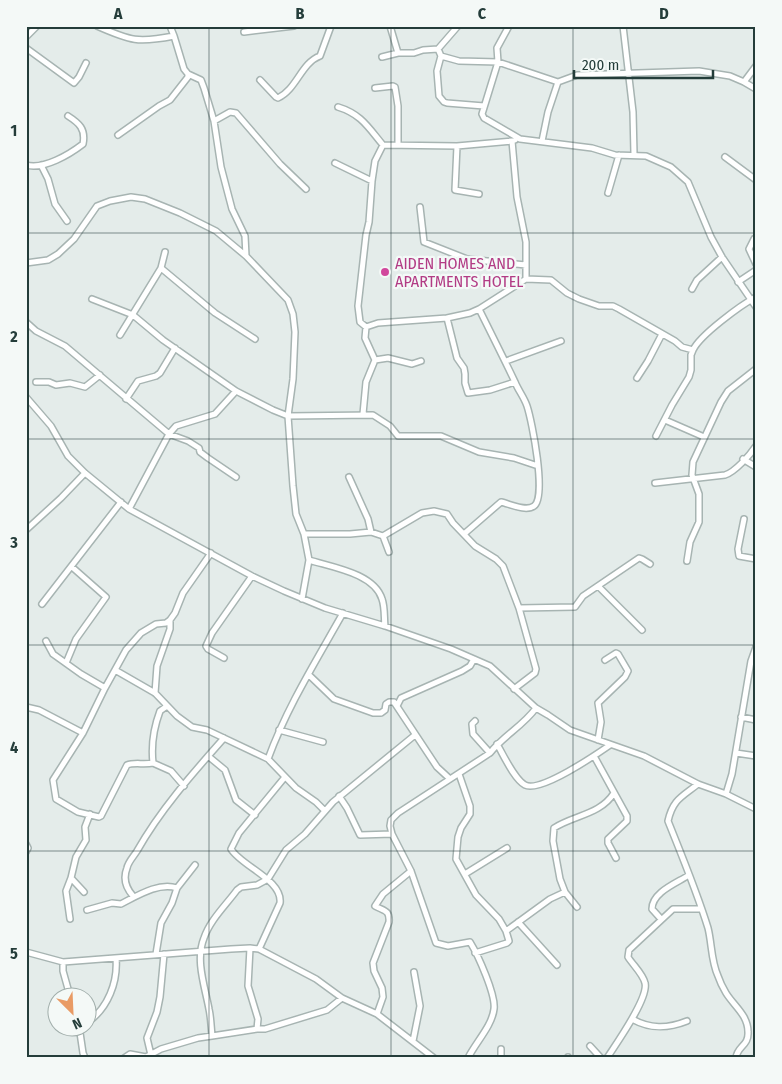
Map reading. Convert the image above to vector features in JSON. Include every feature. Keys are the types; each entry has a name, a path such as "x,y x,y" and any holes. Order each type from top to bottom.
{"street":[{"path":"26,37 37,26"},
{"path":"97,26 124,38 135,40 146,41 174,36"},
{"path":"170,26 184,69 188,74 200,80 214,121 223,176 232,209 245,236 246,256"},
{"path":"244,32 294,26"},
{"path":"260,80 276,97 281,96 294,84 312,59 320,56 332,26"},
{"path":"390,26 398,52"},
{"path":"382,58 398,52 414,53 438,49 458,26"},
{"path":"509,26 497,48 498,62 482,114 484,118 520,139"},
{"path":"623,26 633,112 634,154"},
{"path":"26,48 74,83 86,63"},
{"path":"438,49 441,56 437,70 441,100 484,106"},
{"path":"441,56 459,61 498,62 558,82 578,75 699,71 730,76 756,90"},
{"path":"744,82 756,66"},
{"path":"118,135 170,100 188,77 188,74"},
{"path":"542,141 548,112 558,82"},
{"path":"375,88 395,87 398,106 398,144"},
{"path":"338,107 352,112 362,119 383,145"},
{"path":"214,121 230,112 236,113 280,164 306,189"},
{"path":"26,165 32,167 41,165 66,156 83,144 84,138 79,122 68,116"},
{"path":"383,145 457,146 520,139 592,148 619,155 634,154 651,158 671,167 688,182 711,237 738,282 753,299 756,307"},
{"path":"512,141 518,197 526,242 526,279"},
{"path":"366,327 360,322 358,306 375,161 383,145"},
{"path":"457,146 455,190 479,194"},
{"path":"608,193 619,155"},
{"path":"725,157 756,180"},
{"path":"335,163 372,182"},
{"path":"41,165 48,179 55,204 67,221"},
{"path":"26,263 48,260 58,254 74,240 97,206 110,201 131,197 145,199 180,213 216,231 246,256 288,300 293,314 295,332 293,378 288,416 293,486 296,514 304,534 309,560 302,599"},
{"path":"420,207 424,242 466,258 526,265"},
{"path":"754,239 750,249 756,264"},
{"path":"120,335 161,268 166,252"},
{"path":"692,289 697,280 722,257"},
{"path":"161,268 215,313 254,339"},
{"path":"738,282 756,270"},
{"path":"366,327 378,323 448,318 479,309 526,279 551,280 567,293 599,306 613,306 682,347 693,350"},
{"path":"92,299 133,315 175,348 236,391 288,416 364,414 376,416 390,426 398,436 441,436 479,452 514,458 538,466"},
{"path":"656,436 689,377 691,355 696,344 753,299"},
{"path":"464,534 501,502 517,507 531,508 540,499 538,466 526,404 479,309"},
{"path":"448,318 456,358 464,368 468,393 490,390 515,382"},
{"path":"26,322 36,331 65,346 168,434 188,441 199,448 200,452 213,462 236,477"},
{"path":"364,414 366,382 374,360 365,338 366,327"},
{"path":"637,378 662,334"},
{"path":"506,361 562,341"},
{"path":"126,399 138,382 160,373 175,348"},
{"path":"374,360 388,358 412,364 421,361"},
{"path":"687,561 690,542 699,517 699,494 692,475 693,462 728,391 756,369"},
{"path":"36,382 49,382 56,385 70,383 85,387 100,375"},
{"path":"129,509 168,434 176,426 215,414 236,391"},
{"path":"26,397 51,426 68,456 85,473 129,509 252,576 302,599 385,626 490,666 536,708 570,730 644,756 698,784 726,794 756,809"},
{"path":"665,420 704,437"},
{"path":"655,483 731,473 743,459 748,457 756,446"},
{"path":"743,459 756,467"},
{"path":"26,530 85,473"},
{"path":"349,476 368,519 371,532"},
{"path":"42,604 121,502"},
{"path":"304,534 371,532 383,536 422,513 434,511 447,514 475,546 496,559 503,566 519,608 536,669 536,673 514,689"},
{"path":"744,519 738,549 739,556 756,559"},
{"path":"383,536 389,552"},
{"path":"184,786 171,771 152,763 127,765 99,817 78,812 56,799 53,780 83,733 126,650 141,633 156,624 166,623 170,620 183,593 211,553"},
{"path":"519,608 575,607 583,596 599,587 639,558 650,564"},
{"path":"309,560 342,569 373,584 382,599 385,626"},
{"path":"66,663 76,639 106,597 72,567"},
{"path":"224,658 206,646 212,633 252,576"},
{"path":"599,587 642,630"},
{"path":"268,759 279,730 298,692 343,613"},
{"path":"155,693 157,666 170,629 170,620"},
{"path":"46,641 53,654 105,688"},
{"path":"726,794 736,754 751,661 756,647"},
{"path":"598,740 601,722 598,703 625,677 628,671 616,653 605,660"},
{"path":"397,706 402,698 462,671 470,666 474,659"},
{"path":"116,670 155,693 177,716 192,727 207,730 268,759 285,777 324,811"},
{"path":"309,675 334,699 373,713 381,714 385,710 386,704 394,702 437,768 450,779"},
{"path":"152,763 156,720 160,710 167,706"},
{"path":"26,707 39,710 83,733"},
{"path":"468,1058 494,1009 494,1001 487,977 470,942 448,946 436,943 411,871 392,834 391,820 398,813 490,753 497,744 523,723 536,708"},
{"path":"741,717 756,720"},
{"path":"475,722 472,724 473,734 490,753"},
{"path":"279,730 323,742"},
{"path":"212,1036 200,952 204,937 211,925 237,890 241,887 257,885 268,879 286,850 306,834 339,796 415,735"},
{"path":"133,896 127,890 125,879 127,867 144,838 224,738"},
{"path":"497,744 520,780 524,785 530,786 550,781 594,756 610,744"},
{"path":"736,754 756,756"},
{"path":"208,756 225,770 236,800 255,814"},
{"path":"594,756 627,816 627,820 608,839 608,843 616,858"},
{"path":"459,774 470,806 470,814 461,828 456,849 456,859 476,895 499,919 506,931 508,942 475,953"},
{"path":"259,950 280,903 279,893 268,879 231,849 239,833 285,777"},
{"path":"698,784 675,802 671,808 668,821 708,927 717,975 726,993 738,1006 746,1020 747,1043 736,1054 736,1058"},
{"path":"578,907 565,892 560,879 553,841 554,828 597,810 608,802 614,793"},
{"path":"339,796 360,835 392,834"},
{"path":"70,920 66,891 76,857 86,840 85,826 90,814"},
{"path":"26,844 28,848 26,852"},
{"path":"465,874 507,848"},
{"path":"156,954 161,923 178,888 195,865"},
{"path":"377,1014 383,997 382,988 374,971 373,963 390,915 375,906 375,904 383,894 411,871"},
{"path":"661,919 652,908 654,901 664,890 689,875"},
{"path":"71,878 84,892"},
{"path":"87,910 112,903 121,904 133,896 138,896 155,888 170,886 178,888"},
{"path":"506,931 550,899 565,892"},
{"path":"607,1058 632,1019 642,999 646,984 627,954 639,939 673,909 701,909"},
{"path":"518,922 556,965"},
{"path":"250,948 248,986 258,1019 257,1028"},
{"path":"26,952 62,962 250,948 259,950 316,979 342,998 377,1014 434,1058"},
{"path":"151,1055 147,1038 157,1012 164,954"},
{"path":"98,1013 110,996 117,971 116,958"},
{"path":"62,962 67,986"},
{"path":"413,1041 420,1006 414,972"},
{"path":"124,1058 130,1054 144,1057 161,1049 198,1038 257,1028 265,1029 327,1010 342,998"},
{"path":"632,1019 647,1026 671,1026 687,1021"},
{"path":"81,1036 82,1056"},
{"path":"590,1046 601,1058"},
{"path":"501,1049 501,1058"}],"place":[{"name":"AIDEN HOMES AND APARTMENTS HOTEL","path":"385,272"}]}
